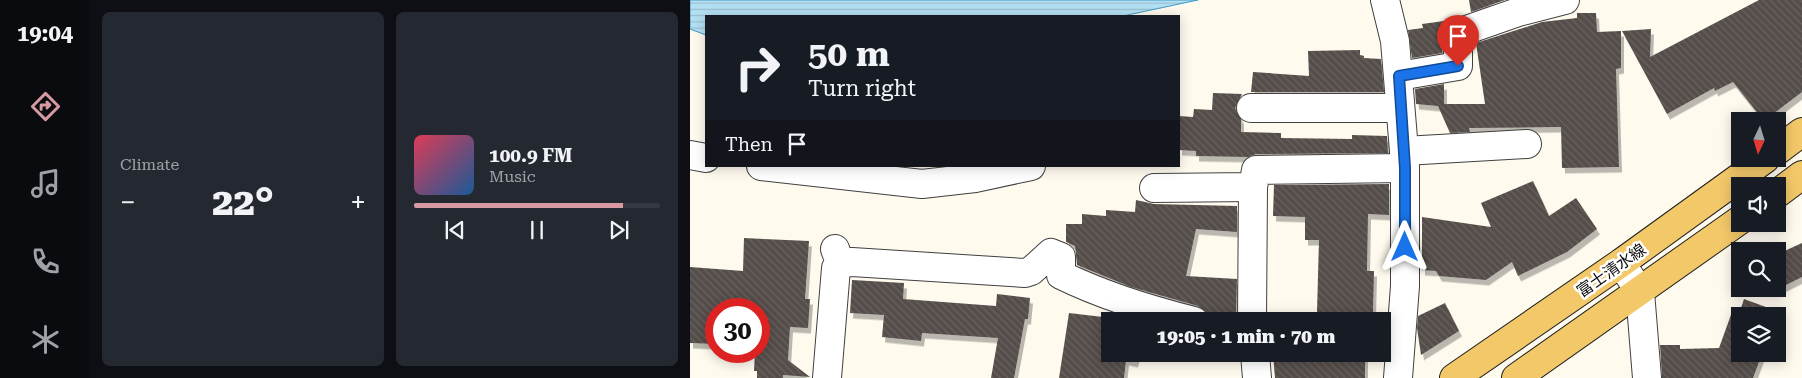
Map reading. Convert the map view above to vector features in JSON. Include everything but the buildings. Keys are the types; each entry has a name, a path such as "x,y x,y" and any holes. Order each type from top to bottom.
{"main road":[{"path":"1786,144 1802,132"},
{"name":"富士清水線","path":"1454,378 1621,263 1753,168"},
{"path":"1786,187 1802,175"},
{"path":"1516,378 1731,226"}],"street":[{"path":"1385,0 1395,41 1404,160 1405,286 1398,378"},
{"path":"1399,76 1458,66 1458,33 1518,12 1565,0"},
{"path":"1250,108 1400,108"},
{"path":"1252,312 1252,187 1256,170 1404,160 1527,144"},
{"path":"690,155 705,158"},
{"path":"770,167 922,184 975,178 1026,167"},
{"path":"1154,188 1252,187"},
{"path":"827,378 838,256 852,262 1025,273 1031,271 1051,253 1061,257 1062,274 1068,278 1115,296 1166,312"},
{"path":"1621,263 1640,292 1647,378"},
{"path":"1256,362 1257,378"}],"water":[{"path":"690,0 1198,0 1128,15 705,15 705,35 690,29"}],"route":[{"path":"1405,247 1405,168 1399,76 1458,66"}]}
